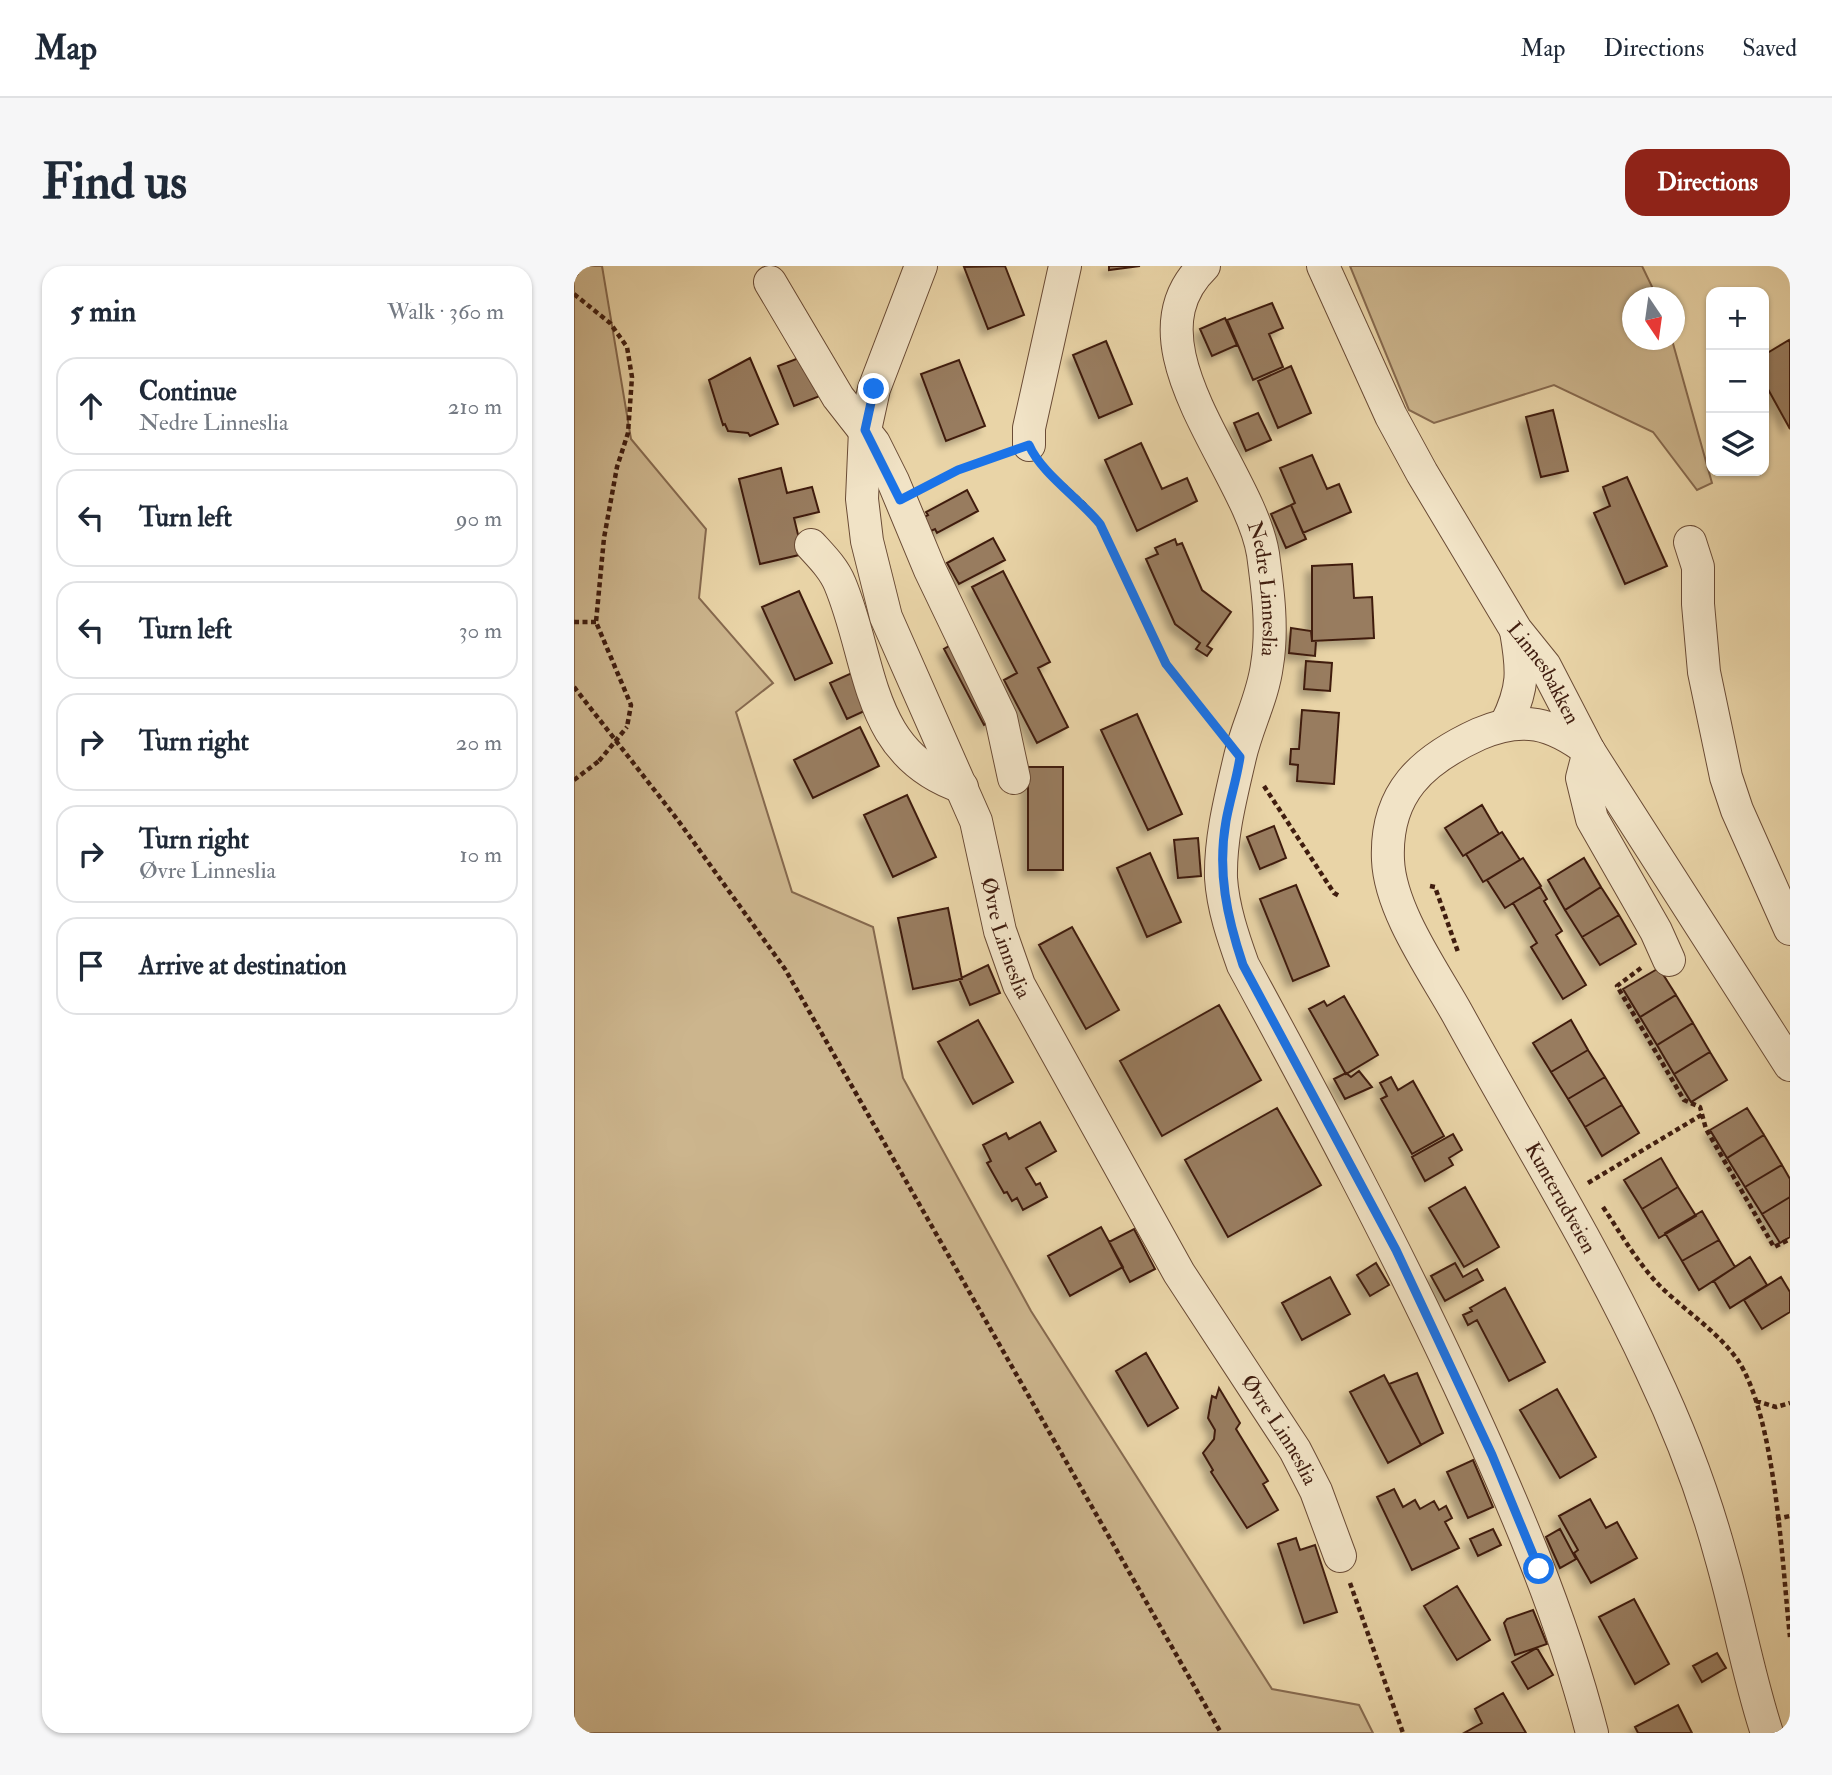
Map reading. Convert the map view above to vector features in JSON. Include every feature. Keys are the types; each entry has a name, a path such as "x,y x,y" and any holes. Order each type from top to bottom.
{"street":[{"name":"Øvre Linneslia","path":"921,266 874,389 865,430 862,499 867,541 880,598 904,664 976,821 1000,931 1019,985 1179,1273 1295,1450 1316,1491 1340,1556"},
{"path":"1029,445 1029,428 1065,266"},
{"name":"Nedre Linneslia","path":"1204,266 1186,289 1177,312 1176,344 1185,377 1249,511 1261,547 1268,593 1267,668 1240,757 1226,820 1222,878 1228,919 1243,965 1396,1250 1492,1455 1573,1658 1592,1733"},
{"name":"Linnesbakken","path":"1323,266 1391,416 1516,630 1545,666 1589,751 1790,1065"},
{"path":"770,282 838,397 850,415 865,430 900,500 1001,718 1014,778"},
{"path":"1690,541 1698,567 1698,604 1704,672 1726,778 1737,810 1790,929"},
{"path":"811,545 840,583 883,719 924,770 962,787"},
{"path":"1506,724 1520,696 1522,678 1516,630"},
{"name":"Kunterudveien","path":"1589,751 1562,731 1525,723 1506,724 1456,745 1430,762 1402,792 1391,817 1388,835 1390,877 1417,942 1570,1211 1652,1373 1698,1489 1721,1556 1767,1733"},
{"path":"1589,751 1583,778 1592,819 1667,957"}],"path":[{"path":"574,277 582,266"},
{"path":"574,294 610,323 627,347 632,377 628,433 617,467 604,538 596,622 631,705 627,727 600,761 574,780"},
{"path":"900,500 958,470 1029,445 1042,464 1084,504 1100,524 1166,664 1270,794 1334,893 1341,897"},
{"path":"574,622 596,622"},
{"path":"574,687 677,819 785,969 1221,1733"},
{"path":"1430,886 1435,887 1460,960"},
{"path":"1667,957 1617,986 1684,1100 1700,1107 1706,1129 1774,1247 1790,1239"},
{"path":"1588,1183 1703,1114"},
{"path":"1582,1173 1595,1193"},
{"path":"1601,1203 1651,1277 1735,1356 1748,1380 1769,1459 1790,1637"},
{"path":"1755,1401 1776,1407 1790,1403"},
{"path":"1776,1519 1790,1516"},
{"path":"1340,1556 1403,1733"}],"shaded area":[{"path":"574,266 602,266 631,439 706,529 699,598 773,683 736,712 792,892 873,927 903,1078 1031,1311 1272,1689 1359,1705 1373,1733 574,1733"},
{"path":"1350,266 1642,266 1652,287 1622,287 1622,350 1675,350 1706,462 1706,476 1710,476 1712,483 1697,490 1653,432 1554,385 1434,423 1409,410"}],"building":[{"path":"1005,266 1024,315 988,329 964,267"},
{"path":"1109,266 1140,266 1109,270"},
{"path":"1272,303 1283,328 1269,334 1283,367 1253,380 1227,320"},
{"path":"1225,318 1237,345 1212,356 1200,329"},
{"path":"1789,340 1790,429 1769,391 1769,352"},
{"path":"1106,341 1132,404 1099,418 1073,355"},
{"path":"804,356 820,396 794,406 778,366"},
{"path":"750,358 778,424 750,436 748,433 728,431 725,424 723,425 709,380"},
{"path":"959,360 985,426 946,441 921,374"},
{"path":"1291,366 1311,413 1278,428 1258,381"},
{"path":"1553,410 1568,471 1541,477 1526,417"},
{"path":"1258,413 1271,440 1246,451 1234,423"},
{"path":"1141,443 1162,489 1187,478 1197,501 1137,531 1105,460"},
{"path":"1312,455 1327,489 1339,484 1351,512 1303,533 1291,505 1295,503 1280,468"},
{"path":"781,468 787,493 812,487 819,512 794,518 802,551 799,555 760,564 739,479"},
{"path":"1627,477 1667,566 1625,584 1594,513 1610,506 1603,487"},
{"path":"967,490 978,511 937,533 935,529 931,531 924,517 928,515 926,512"},
{"path":"1291,505 1306,539 1286,548 1271,514"},
{"path":"993,538 1005,560 959,584 947,563"},
{"path":"1175,539 1177,545 1182,543 1202,590 1231,612 1207,646 1212,649 1207,656 1196,649 1200,643 1175,624 1146,559 1158,554 1155,548"},
{"path":"1352,564 1354,598 1372,597 1374,638 1312,641 1312,566"},
{"path":"1003,571 1050,662 1038,668 1068,727 1037,743 1004,680 1017,673 972,587"},
{"path":"799,591 832,663 795,680 762,607"},
{"path":"1291,628 1311,631 1312,641 1316,641 1315,656 1289,653"},
{"path":"958,641 999,717 984,725 944,649"},
{"path":"1306,661 1332,663 1330,691 1304,689"},
{"path":"854,672 871,708 847,719 830,683"},
{"path":"1302,710 1339,713 1334,784 1297,781 1298,765 1290,764 1291,749 1299,749"},
{"path":"1137,714 1182,814 1148,830 1101,730"},
{"path":"860,727 879,766 813,798 794,760"},
{"path":"1028,767 1063,767 1063,870 1028,870"},
{"path":"907,795 936,857 893,877 864,815"},
{"path":"1482,805 1499,834 1463,856 1445,828"},
{"path":"1274,826 1286,858 1260,869 1247,837"},
{"path":"1502,832 1520,860 1483,882 1466,854"},
{"path":"1198,838 1201,876 1178,878 1174,840"},
{"path":"1150,853 1181,922 1147,937 1117,868"},
{"path":"1523,858 1541,886 1505,908 1487,880"},
{"path":"1584,858 1601,887 1565,910 1548,880"},
{"path":"1296,885 1329,966 1293,981 1260,899"},
{"path":"1540,887 1547,899 1544,901 1562,931 1556,935 1586,985 1563,999 1531,947 1537,943 1513,903"},
{"path":"1601,887 1619,915 1582,937 1565,910"},
{"path":"948,908 962,979 913,989 898,918"},
{"path":"1619,915 1636,944 1600,965 1582,937"},
{"path":"1072,927 1119,1010 1086,1029 1039,945"},
{"path":"988,965 1000,993 970,1005 959,979"},
{"path":"1659,968 1676,995 1640,1017 1623,989"},
{"path":"1676,995 1693,1023 1657,1045 1640,1017"},
{"path":"1344,996 1378,1055 1346,1074 1309,1009 1324,1001 1327,1006"},
{"path":"1219,1005 1261,1080 1162,1136 1120,1061"},
{"path":"978,1020 1013,1082 973,1104 938,1042"},
{"path":"1571,1020 1588,1050 1551,1072 1533,1043"},
{"path":"1693,1023 1710,1052 1674,1074 1657,1045"},
{"path":"1588,1050 1605,1077 1568,1099 1551,1072"},
{"path":"1710,1052 1727,1080 1691,1102 1674,1074"},
{"path":"1359,1071 1372,1087 1345,1099 1334,1079 1346,1073 1351,1077"},
{"path":"1391,1077 1398,1090 1413,1081 1444,1136 1412,1154 1381,1099 1387,1096 1380,1083"},
{"path":"1605,1077 1622,1105 1585,1127 1568,1099"},
{"path":"1622,1105 1639,1133 1602,1156 1585,1127"},
{"path":"1277,1108 1321,1185 1228,1237 1185,1160"},
{"path":"1747,1108 1764,1135 1727,1158 1710,1130"},
{"path":"1040,1122 1056,1151 1026,1168 1036,1185 1040,1183 1047,1197 1023,1210 1017,1198 1012,1201 1007,1192 1004,1193 987,1163 991,1161 983,1145 1006,1133 1009,1139"},
{"path":"1453,1134 1462,1150 1449,1158 1453,1165 1425,1181 1412,1157"},
{"path":"1764,1135 1782,1165 1745,1187 1727,1158"},
{"path":"1661,1158 1678,1187 1642,1209 1624,1180"},
{"path":"1782,1165 1790,1179 1790,1197 1762,1214 1745,1187"},
{"path":"1465,1187 1499,1247 1464,1267 1429,1208"},
{"path":"1678,1187 1696,1216 1659,1238 1642,1209"},
{"path":"1790,1197 1790,1237 1780,1243 1762,1214"},
{"path":"1702,1211 1719,1240 1682,1261 1665,1233"},
{"path":"1101,1227 1123,1267 1070,1296 1048,1256"},
{"path":"1134,1229 1155,1269 1130,1282 1109,1242"},
{"path":"1719,1240 1735,1267 1699,1290 1682,1261"},
{"path":"1750,1257 1767,1285 1730,1308 1714,1281"},
{"path":"1376,1263 1389,1285 1370,1296 1357,1275"},
{"path":"1455,1263 1463,1277 1477,1269 1483,1280 1445,1301 1431,1276"},
{"path":"1330,1277 1350,1314 1302,1340 1282,1303"},
{"path":"1781,1277 1790,1292 1790,1312 1762,1329 1744,1300"},
{"path":"1505,1288 1545,1362 1509,1381 1477,1320 1468,1325 1463,1315 1472,1311 1470,1308"},
{"path":"1146,1353 1178,1408 1148,1426 1116,1371"},
{"path":"1417,1373 1443,1433 1421,1445 1389,1384"},
{"path":"1384,1375 1421,1445 1388,1463 1350,1392"},
{"path":"1219,1388 1240,1423 1236,1429 1268,1481 1263,1484 1278,1510 1247,1528 1211,1472 1213,1470 1203,1453 1214,1439 1215,1430 1208,1418 1212,1396 1216,1398"},
{"path":"1557,1389 1596,1457 1560,1478 1520,1410"},
{"path":"1473,1460 1493,1507 1468,1518 1447,1472"},
{"path":"1394,1489 1403,1507 1415,1500 1420,1509 1434,1501 1439,1510 1446,1506 1452,1518 1445,1522 1459,1548 1412,1570 1377,1497"},
{"path":"1590,1499 1606,1528 1617,1522 1637,1558 1591,1583 1574,1553 1578,1550 1559,1516"},
{"path":"1493,1529 1501,1545 1478,1556 1470,1539"},
{"path":"1560,1529 1576,1559 1560,1568 1546,1537"},
{"path":"1296,1538 1300,1550 1315,1545 1337,1612 1304,1623 1278,1544"},
{"path":"1457,1586 1490,1640 1457,1660 1424,1606"},
{"path":"1634,1599 1669,1664 1635,1684 1599,1617"},
{"path":"1533,1610 1547,1644 1515,1655 1504,1623 1507,1619"},
{"path":"1537,1648 1553,1675 1528,1689 1512,1662"},
{"path":"1717,1653 1726,1668 1702,1682 1693,1666"},
{"path":"1503,1693 1526,1733 1464,1733 1482,1723 1475,1709"},
{"path":"1678,1705 1692,1733 1638,1733 1635,1727"}],"route":[{"path":"874,389 865,430 893,481 900,500 958,470 1029,445 1042,464 1084,504 1100,524 1166,664 1189,696 1222,730 1240,757 1226,820 1222,878 1228,919 1243,965 1396,1250 1492,1455 1539,1569"}]}
